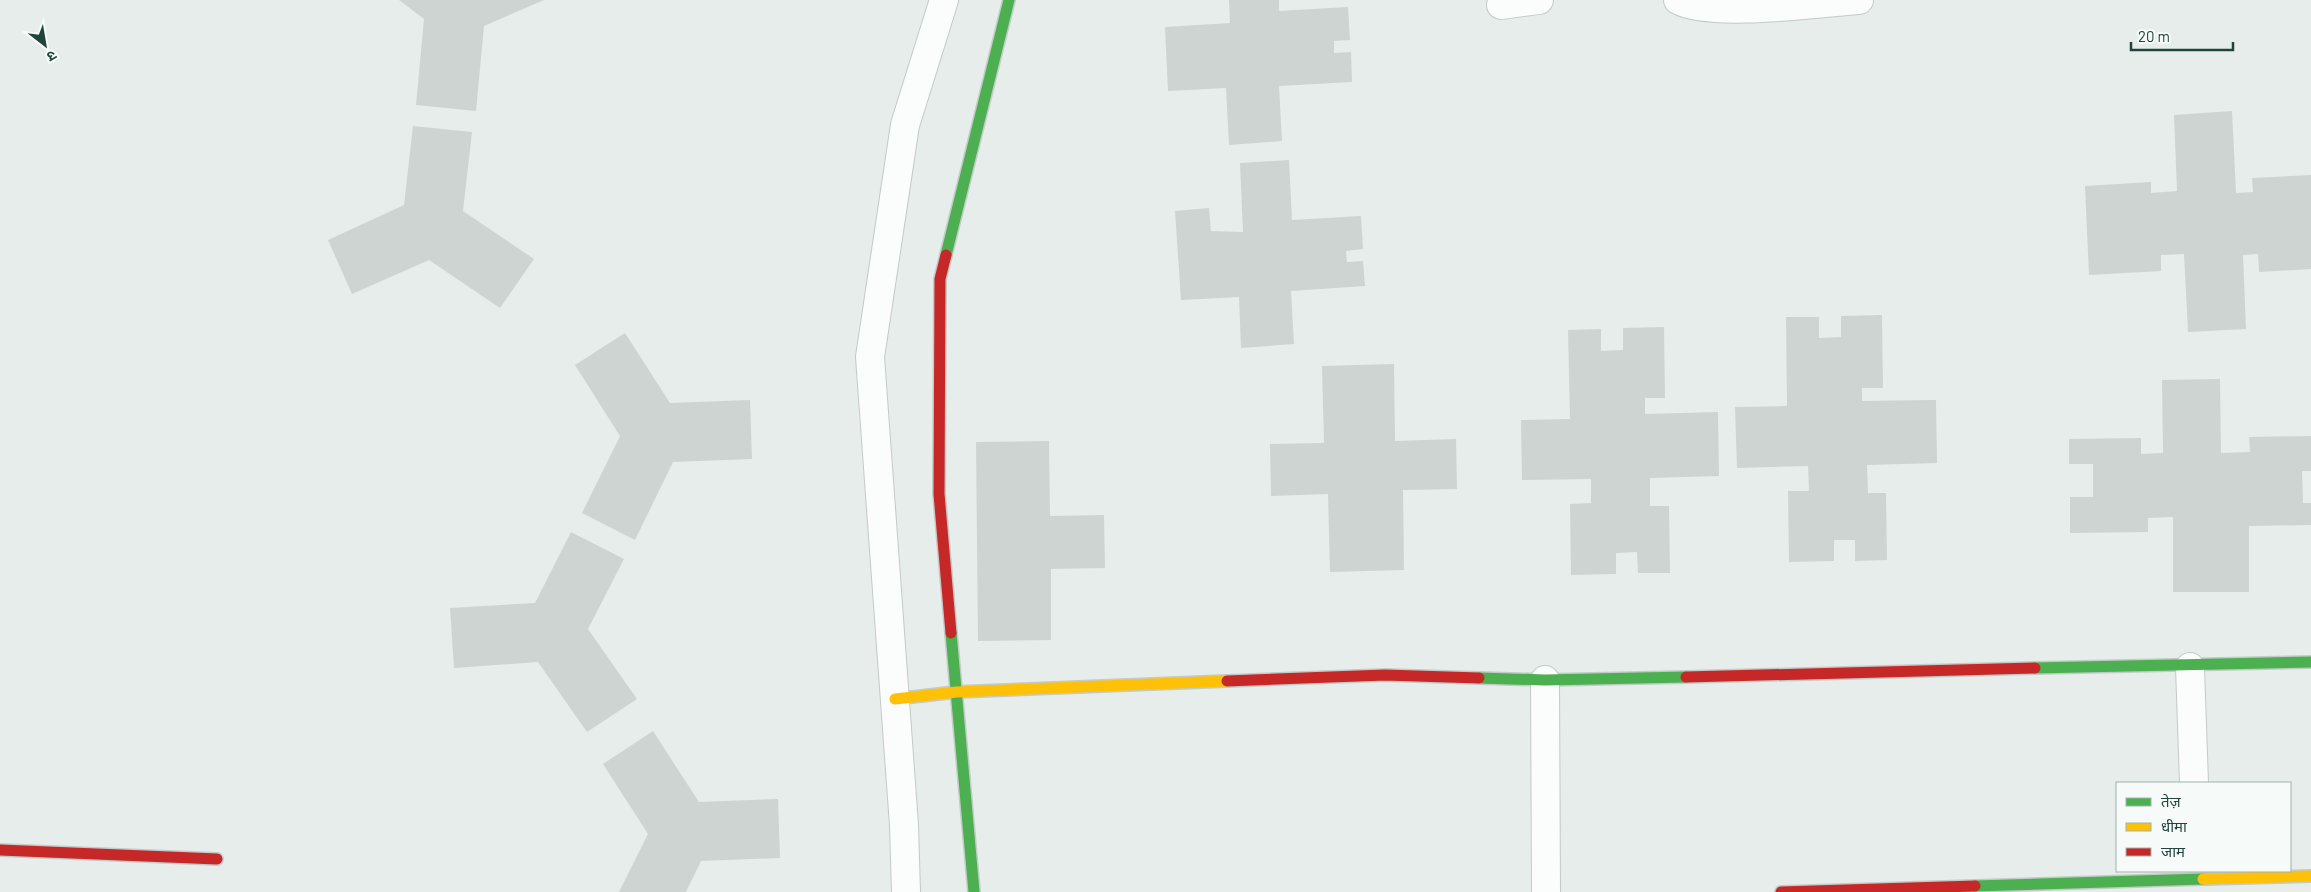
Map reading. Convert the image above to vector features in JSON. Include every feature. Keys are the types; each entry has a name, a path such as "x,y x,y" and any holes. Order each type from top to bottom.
{"street":[{"path":"906,892 904,825 870,358 905,125 944,0"},
{"path":"974,892 939,494 940,279 1008,0"},
{"path":"1501,5 1539,0"},
{"path":"1678,0 1687,5 1729,9 1859,0"},
{"path":"895,699 956,692 1385,675 1545,680 2190,667 2311,662"},
{"path":"2190,667 2194,782"},
{"path":"1545,680 1546,892"},
{"path":"0,850 217,859"},
{"path":"1781,892 2197,881 2311,876"}],"building":[{"path":"399,0 544,0 484,26 476,111 416,105 424,19"},
{"path":"1229,0 1279,0 1279,11 1348,7 1350,40 1334,41 1334,53 1351,52 1352,82 1279,86 1282,141 1229,145 1226,88 1168,91 1165,27 1230,23"},
{"path":"2232,111 2236,193 2253,192 2252,178 2311,175 2311,269 2259,272 2258,254 2243,255 2246,329 2188,332 2184,254 2161,255 2161,271 2089,275 2085,186 2151,182 2151,193 2177,191 2174,115"},
{"path":"413,126 472,132 463,211 534,259 500,308 429,260 352,294 328,240 404,205"},
{"path":"1289,160 1292,220 1361,216 1363,249 1346,251 1347,262 1363,261 1365,286 1291,291 1294,344 1241,348 1239,297 1181,300 1175,211 1209,208 1211,231 1243,232 1240,163"},
{"path":"1882,315 1883,388 1862,388 1862,401 1936,400 1937,463 1867,465 1868,493 1886,493 1887,560 1855,561 1855,540 1834,540 1834,561 1789,562 1788,491 1809,491 1808,466 1737,468 1735,407 1787,406 1786,317 1819,317 1819,338 1841,337 1841,316"},
{"path":"1664,327 1665,398 1645,398 1645,414 1718,412 1719,476 1650,478 1650,506 1669,506 1670,573 1638,573 1637,552 1616,553 1616,574 1571,575 1570,504 1591,503 1591,479 1522,480 1521,420 1570,419 1568,330 1601,329 1601,351 1623,350 1623,328"},
{"path":"625,333 670,403 750,400 752,459 673,462 635,540 582,513 620,436 575,365"},
{"path":"1394,364 1395,441 1456,439 1457,489 1403,490 1404,570 1330,572 1328,494 1271,496 1270,444 1324,443 1322,366"},
{"path":"2220,379 2221,453 2250,452 2249,437 2311,436 2311,471 2302,471 2303,503 2311,503 2311,525 2249,526 2249,592 2173,592 2173,517 2148,518 2148,532 2070,533 2070,497 2093,497 2093,464 2069,464 2069,439 2141,438 2141,454 2163,453 2162,380"},
{"path":"1049,441 1050,516 1104,515 1105,568 1051,569 1051,640 978,641 976,442"},
{"path":"571,532 624,559 588,629 637,699 587,732 538,662 454,668 450,608 535,603"},
{"path":"653,731 699,802 778,799 780,858 701,861 686,892 619,892 648,834 603,764"}],"traffic: fast":[{"path":"946,255 1009,0"},
{"path":"951,633 974,892"},
{"path":"2035,668 2311,662"},
{"path":"1479,678 1545,680 1686,677"},
{"path":"1975,886 2203,879"}],"traffic: slow":[{"path":"895,699 956,692 1227,681"},
{"path":"2203,879 2311,876"}],"traffic: jam":[{"path":"946,255 940,279 939,494 951,633"},
{"path":"1686,677 2035,668"},
{"path":"1227,681 1385,675 1479,678"},
{"path":"0,850 217,859"},
{"path":"1781,892 1975,886"}]}
